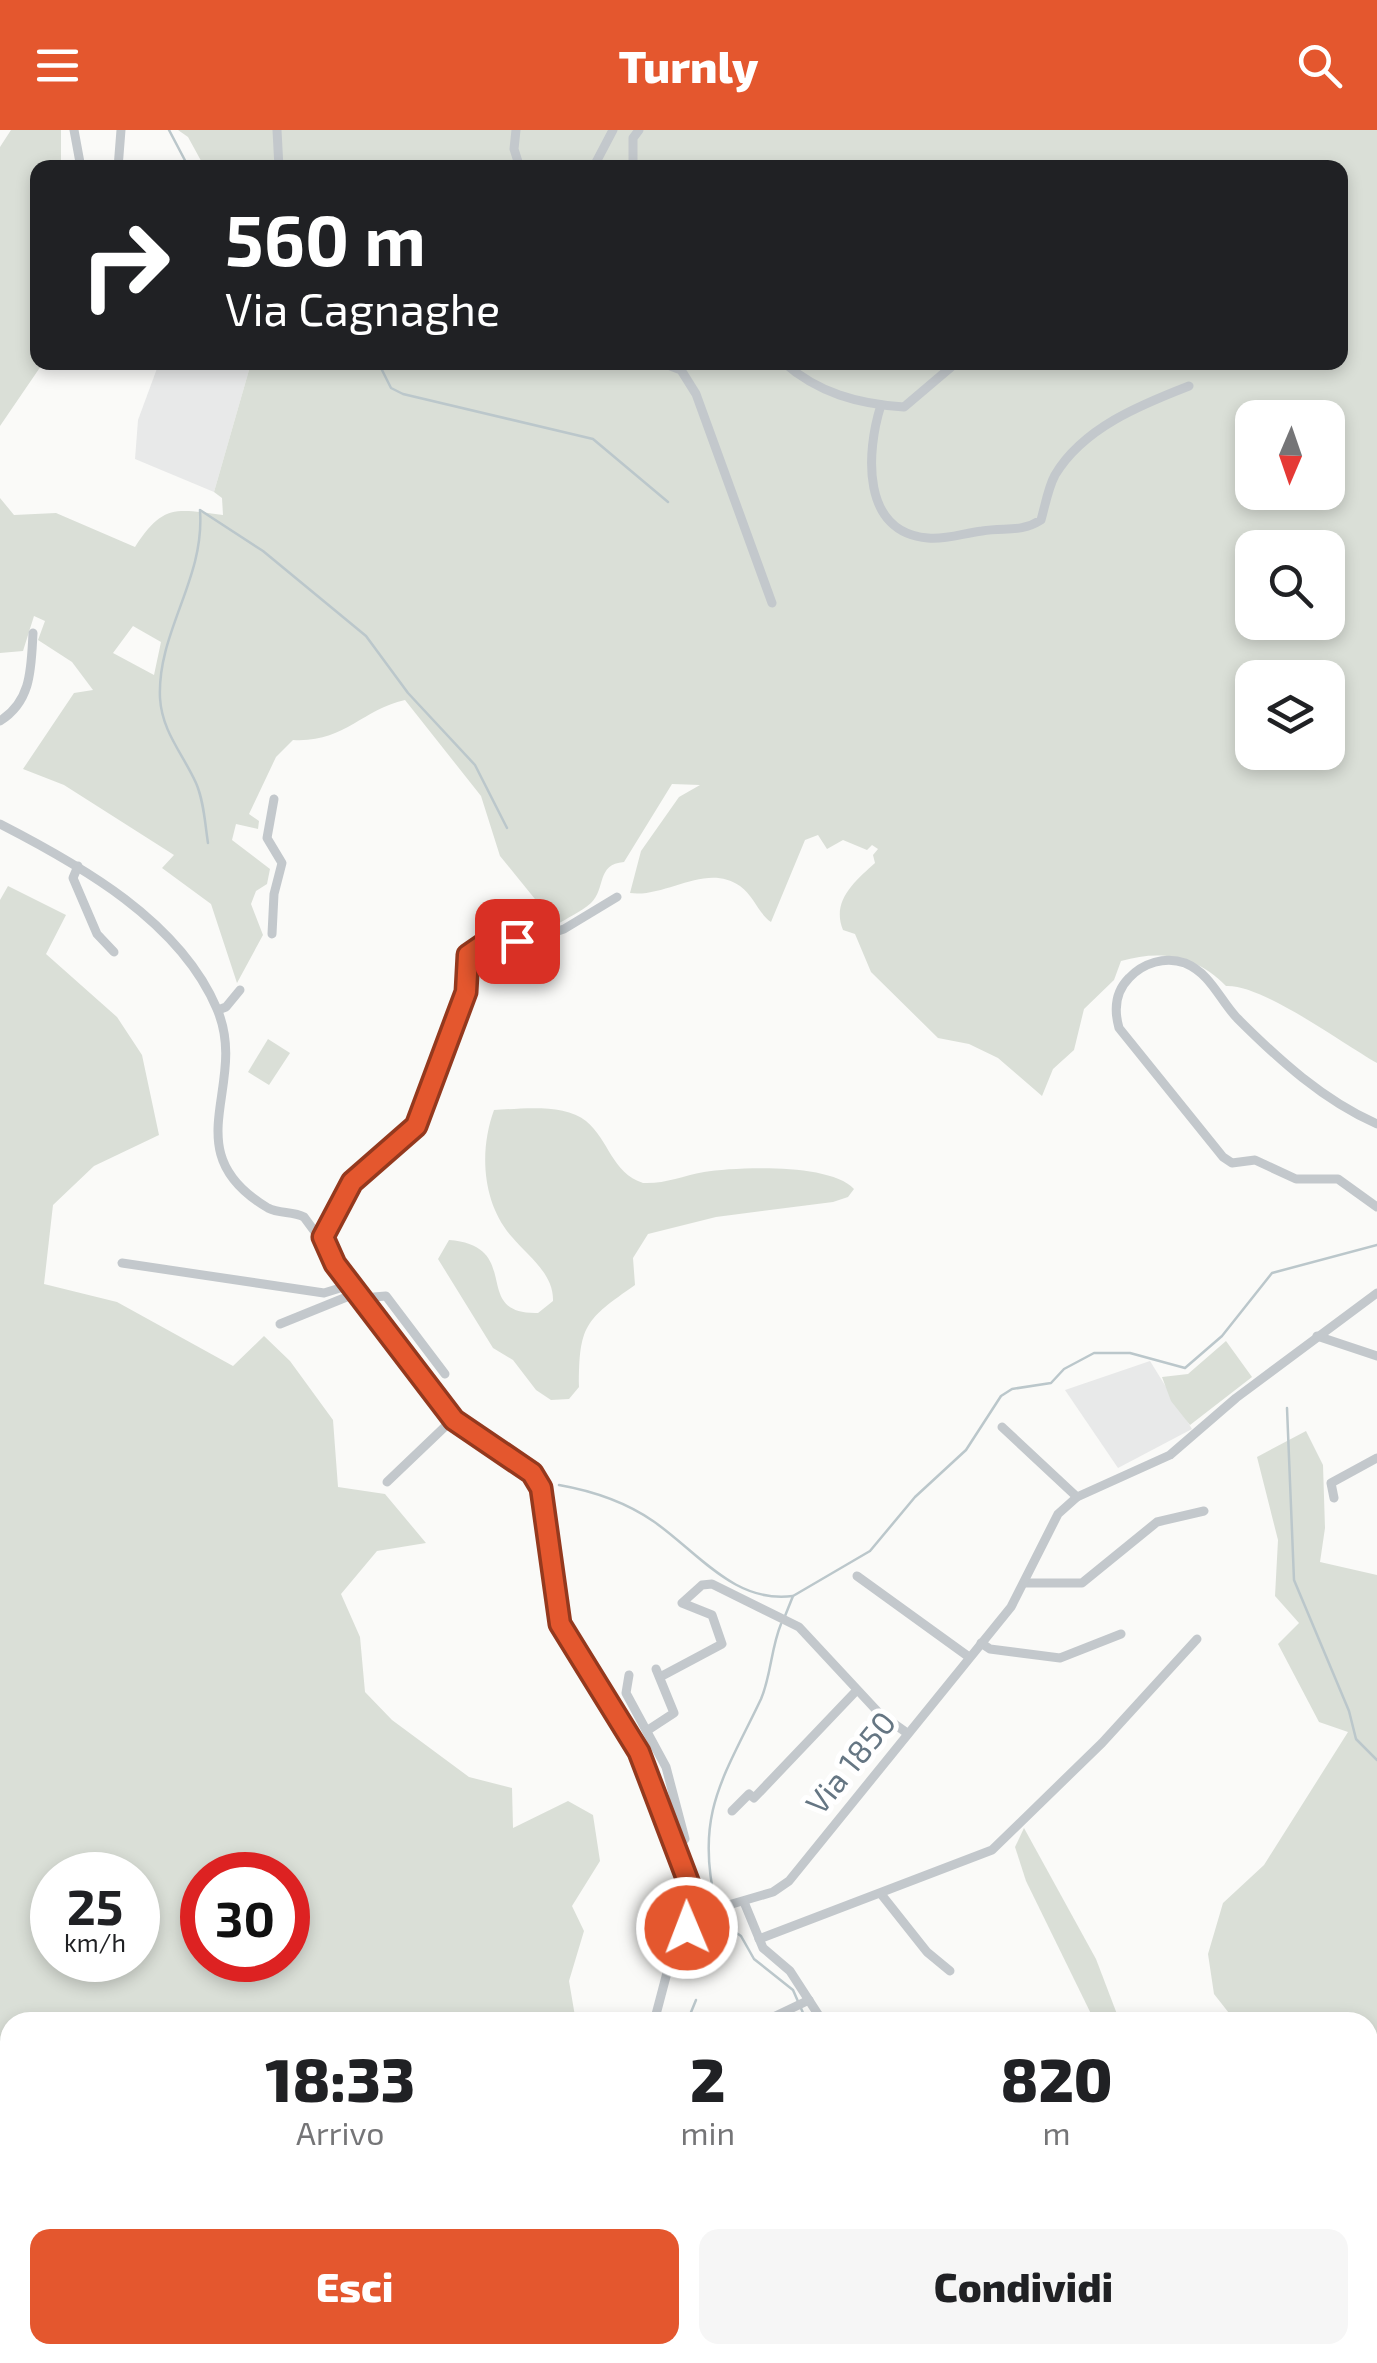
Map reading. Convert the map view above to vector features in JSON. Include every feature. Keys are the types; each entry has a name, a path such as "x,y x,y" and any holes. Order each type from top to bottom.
{"street":[{"path":"74,130 79,160"},
{"path":"119,160 122,130"},
{"path":"277,130 279,160"},
{"path":"516,130 517,160"},
{"path":"596,160 600,147 614,130"},
{"path":"633,160 633,138 639,130"},
{"path":"680,370 696,394 772,603"},
{"path":"792,370 840,397 904,407 948,370"},
{"path":"881,405 871,468 879,510 924,538 986,530 1023,536 1041,520 1053,478 1074,450 1147,402 1189,386"},
{"path":"0,721 18,708 26,691 33,633"},
{"path":"272,934 274,894 282,873 282,863 267,838 274,799"},
{"path":"0,824 78,866 168,940 218,1010 227,1050 216,1131 220,1158 266,1206 301,1215 323,1237 335,1264 454,1420 532,1473 541,1488 560,1624 639,1752 676,1850 704,1910"},
{"path":"78,866 73,878 90,922 114,952"},
{"path":"323,1237 352,1182 416,1126 466,992 468,955 474,948 537,938 564,929 616,897"},
{"path":"1377,1124 1332,1103 1228,1006 1197,970 1173,960 1148,965 1126,981 1116,1012 1119,1028 1232,1164 1255,1160 1296,1179 1333,1177 1377,1207"},
{"path":"218,1010 226,1008 240,990"},
{"path":"122,1263 324,1293 356,1288"},
{"path":"280,1324 356,1288"},
{"name":"Via 1850","path":"704,1910 744,1902 789,1881 1026,1583 1058,1514 1077,1497 1170,1455 1317,1336 1377,1293"},
{"path":"367,1304 374,1297 386,1296 444,1374"},
{"path":"1317,1336 1377,1356"},
{"path":"386,1482 454,1420"},
{"path":"1002,1427 1077,1497"},
{"path":"1334,1498 1331,1483 1377,1458"},
{"path":"1360,1466 1377,1470"},
{"path":"1026,1583 1082,1583 1157,1522 1204,1511"},
{"path":"857,1576 969,1657"},
{"path":"648,1730 674,1713 658,1673 722,1644 712,1615 682,1602 702,1585 712,1584 795,1625 856,1690 907,1733"},
{"path":"980,1643 990,1649 1060,1658 1121,1634"},
{"path":"759,1939 992,1850 1102,1743 1196,1639"},
{"path":"629,1675 626,1693 666,1767 684,1839 676,1850"},
{"path":"732,1811 749,1794 754,1798 856,1690"},
{"path":"880,1894 927,1952 950,1971"},
{"path":"671,1900 704,1910"},
{"path":"744,1902 769,1958 790,1970 816,2012"},
{"path":"657,2012 673,1950 704,1910"},
{"path":"785,2012 809,2000"}],"shaded area":[{"path":"11,130 61,130 61,160 30,160 30,370 38,370 0,426 0,147"},
{"path":"178,130 1377,130 1377,1063 1301,1016 1260,994 1226,986 1191,962 1165,956 1136,957 1121,961 1114,980 1084,1009 1074,1050 1053,1069 1042,1096 998,1058 969,1044 938,1038 871,972 855,934 843,930 840,910 847,892 875,863 873,855 878,849 872,845 867,850 843,840 827,849 818,835 805,840 771,922 745,890 727,880 700,879 658,891 630,893 641,851 679,797 700,785 672,784 624,862 605,872 596,897 556,925 500,856 481,796 405,700 326,736 293,740 276,757 249,814 259,821 258,829 236,824 232,840 270,869 267,884 256,891 251,904 263,935 237,983 211,904 162,868 174,855 64,785 23,769 74,693 93,690 72,662 38,640 45,621 34,616 23,651 0,653 0,498 14,515 56,513 135,547 162,516 181,511 223,515 222,498 214,492 249,370 1348,370 1348,160 201,160 188,137","holes":["133,626 161,642 154,675 113,653"]},
{"path":"156,370 249,370 214,492 135,459 138,420"},
{"path":"8,886 66,915 46,954 117,1017 142,1055 159,1135 94,1166 53,1205 44,1284 117,1302 233,1366 264,1336 290,1361 333,1420 338,1487 385,1494 426,1543 377,1551 341,1594 360,1637 365,1692 392,1720 469,1777 512,1788 513,1828 568,1801 593,1815 600,1861 572,1906 584,1931 569,1981 574,2012 0,2012 0,900"},
{"path":"268,1039 290,1053 269,1085 248,1072"},
{"path":"542,1108 577,1115 594,1129 624,1172 643,1183 719,1170 760,1168 825,1175 854,1189 848,1197 833,1202 716,1217 648,1234 633,1258 635,1285 605,1307 588,1326 581,1350 579,1387 569,1399 551,1400 536,1390 513,1360 493,1348 438,1259 449,1240 472,1245 485,1254 506,1303 517,1311 538,1313 553,1301 545,1274 502,1223 489,1193 486,1142 494,1110"},
{"path":"1226,1341 1252,1377 1190,1425 1171,1401 1162,1377 1188,1374"},
{"path":"1150,1361 1192,1429 1118,1468 1065,1390"},
{"path":"1306,1431 1323,1465 1325,1528 1320,1562 1377,1575 1377,2012 1228,2012 1214,1994 1208,1954 1223,1903 1264,1865 1348,1732 1319,1722 1278,1644 1299,1623 1275,1596 1278,1540 1257,1457"},
{"path":"1024,1828 1096,1959 1116,2012 1090,2012 1026,1881 1015,1847"}],"waterway":[{"path":"169,130 185,160"},
{"path":"382,370 391,388 403,394 593,439 668,502"},
{"path":"200,510 263,551 366,636 408,693 475,765 507,828"},
{"path":"200,511 195,560 166,650 160,698 169,732 199,790 208,843"},
{"path":"785,1616 793,1596 870,1551 915,1497 966,1450 1001,1396 1012,1389 1051,1383 1064,1369 1094,1353 1130,1353 1185,1368 1222,1336 1272,1273 1377,1245"},
{"path":"1287,1408 1294,1580 1349,1711 1356,1739 1377,1760"},
{"path":"559,1485 608,1498 642,1514 735,1584 772,1596 793,1596"},
{"path":"716,1905 709,1845 716,1797 761,1699 781,1624"},
{"path":"707,1940 720,1922 718,1913"},
{"path":"720,1922 741,1936 754,1959 793,1990 803,2012"},
{"path":"691,2012 696,2000"}],"route":[{"path":"517,941 484,944 468,955 466,992 416,1126 352,1182 330,1231 323,1237 335,1264 454,1420 469,1434 532,1473 541,1488 560,1624 650,1776 688,1890 699,1910 687,1928"}]}
